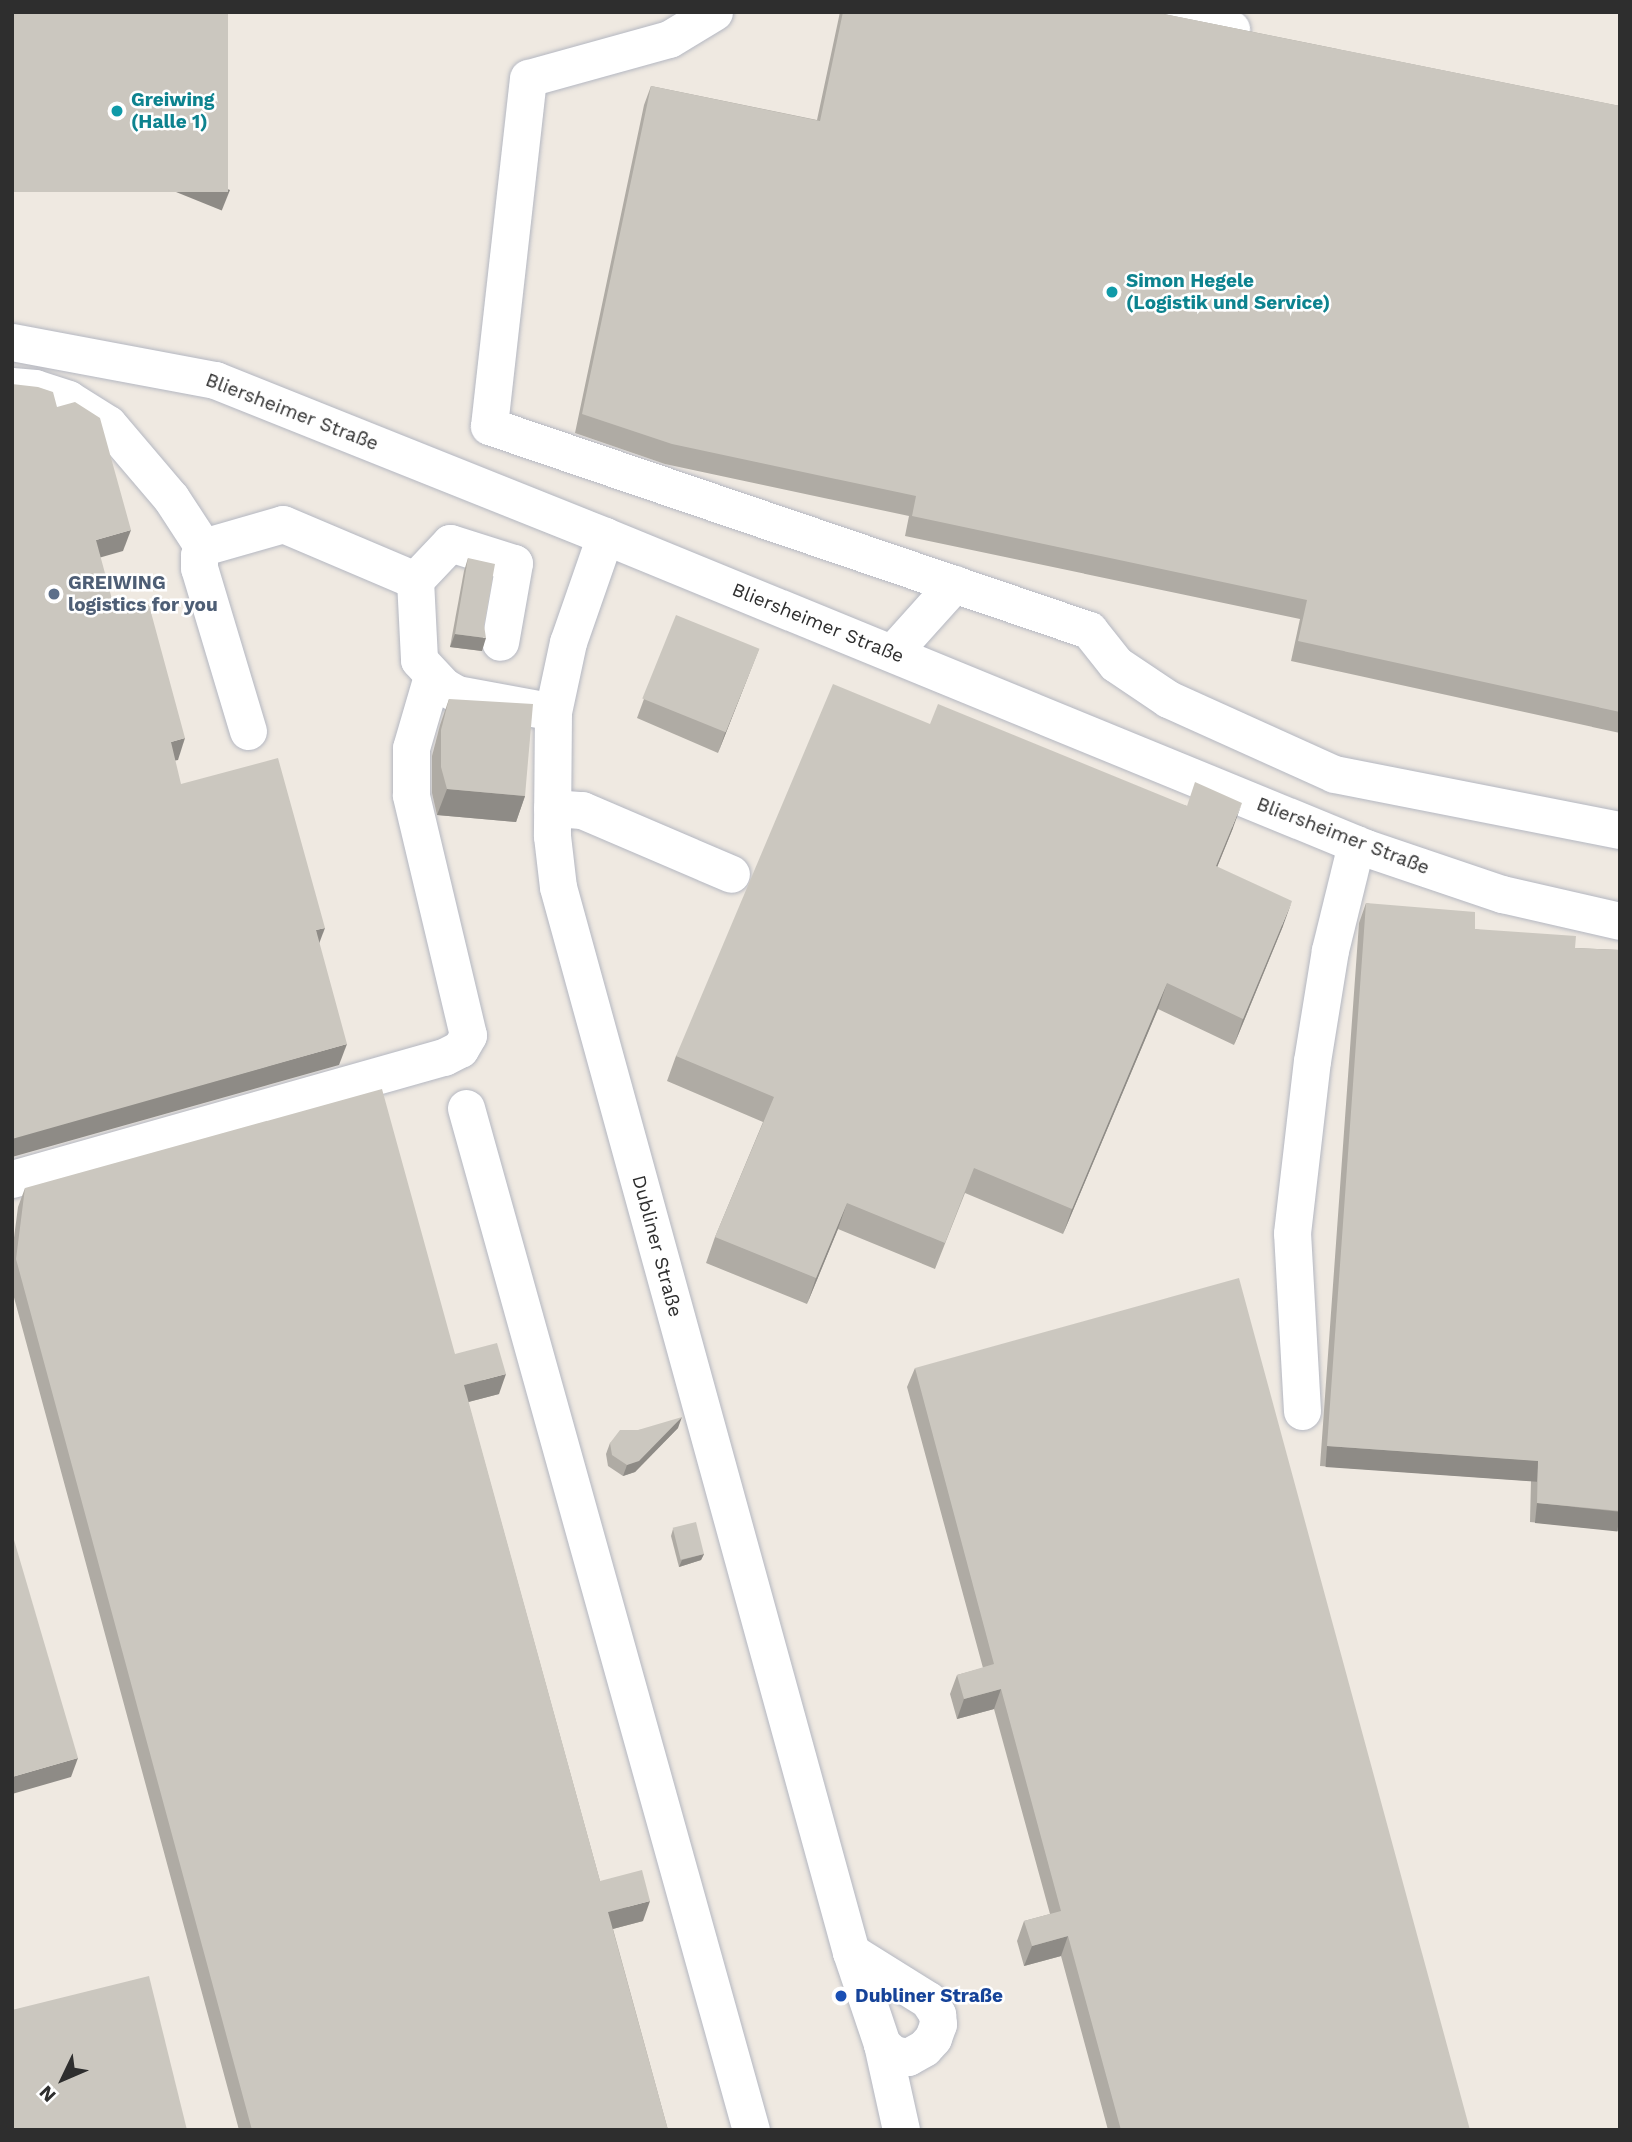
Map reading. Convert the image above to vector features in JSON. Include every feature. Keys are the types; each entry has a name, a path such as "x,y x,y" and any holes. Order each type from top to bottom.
{"street":[{"path":"713,12 669,38 527,78 489,426 1089,630 1116,664 1168,699 1334,774 1620,830"},
{"path":"1152,12 1269,36"},
{"name":"Bliersheimer Straße","path":"12,342 93,355 215,380 605,536 1356,844 1502,894 1620,921"},
{"path":"12,386 35,388 68,399 108,424 171,498 203,547"},
{"path":"248,731 199,568 199,555 203,547 283,524 415,580"},
{"name":"Dubliner Straße","path":"605,536 569,642 554,712 552,808 558,887 850,1952 882,2044 901,2130"},
{"path":"500,642 514,563 450,543 415,580 419,660 432,676 457,694 554,712"},
{"path":"892,653 954,584"},
{"path":"12,1179 444,1057 460,1049 468,1035 411,794 411,748 432,676"},
{"path":"552,808 582,810 731,874"},
{"path":"1302,1411 1292,1233 1312,1060 1330,950 1356,844"},
{"path":"466,1108 751,2130"},
{"path":"850,1952 928,2000 937,2014 938,2024 933,2038 916,2053 908,2057 893,2054 882,2044"}],"building":[{"name":"Greiwing (Halle 1)","path":"12,12 228,12 228,192 12,192"},
{"name":"Simon Hegele (Logistik und Service)","path":"843,12 1154,12 1620,106 1620,712 1298,641 1307,600 912,516 916,496 672,444 582,414 651,86 820,121"},
{"path":"12,384 53,392 57,407 75,402 100,418 131,530 96,540 116,614 149,605 185,738 171,742 181,784 278,758 325,928 316,930 347,1044 12,1139"},
{"path":"468,558 495,564 484,625 486,638 455,634"},
{"path":"676,615 759,649 726,732 642,698"},
{"path":"833,684 930,724 938,704 1187,806 1195,782 1242,803 1216,866 1292,901 1243,1019 1167,983 1072,1209 974,1168 945,1243 847,1203 816,1278 715,1237 774,1097 676,1056"},
{"path":"449,699 533,704 525,796 447,789 441,767 441,730"},
{"path":"1366,903 1475,912 1475,929 1576,936 1575,948 1620,950 1620,1511 1537,1503 1538,1461 1327,1446"},
{"path":"382,1089 455,1354 497,1343 506,1374 464,1385 600,1881 642,1870 650,1901 608,1912 668,2130 252,2130 16,1259 25,1188"},
{"path":"1239,1278 1470,2130 1121,2130 1068,1936 1032,1946 1024,1921 1061,1911 1001,1689 964,1699 957,1675 994,1664 915,1368"},
{"path":"682,1417 639,1461 627,1465 612,1455 610,1443 620,1430 638,1430"},
{"path":"696,1522 704,1554 681,1560 673,1528"},
{"path":"12,1533 78,1758 12,1777"},
{"path":"149,1976 187,2130 12,2130 12,2010"}],"place":[{"name":"Greiwing (Halle 1)","path":"117,111"},
{"name":"Simon Hegele (Logistik und Service)","path":"1112,292"},
{"name":"GREIWING logistics for you","path":"54,594"},
{"name":"Dubliner Straße","path":"841,1996"}]}
